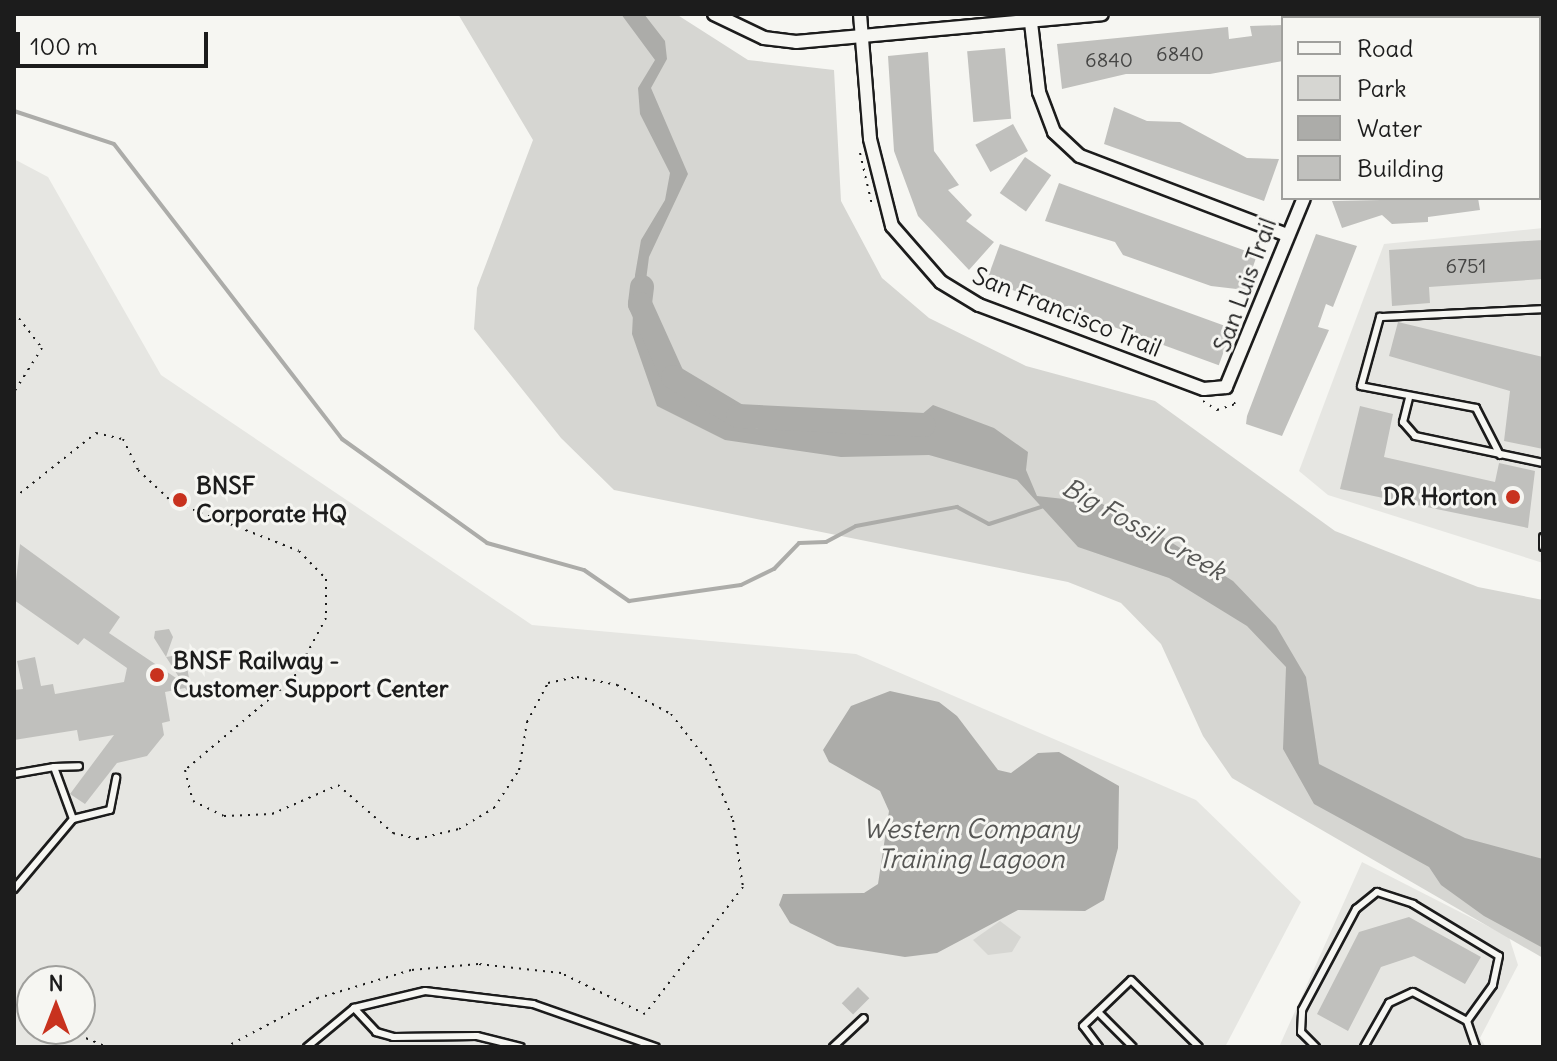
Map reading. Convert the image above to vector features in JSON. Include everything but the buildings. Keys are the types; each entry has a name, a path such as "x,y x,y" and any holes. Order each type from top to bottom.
{"street":[{"path":"714,14 778,40 862,37 1030,18 1102,14"},
{"name":"San Francisco Trail","path":"860,14 879,184 892,226 941,282 979,305 1190,384 1226,387"},
{"path":"1030,18 1049,119 1080,156 1284,234"},
{"name":"San Luis Trail","path":"1226,387 1241,365 1284,234 1303,200"}],"lane":[{"path":"1500,455 1476,408 1409,398 1361,386 1380,317 1543,309"},
{"path":"1409,398 1403,422 1415,436 1543,463"},
{"path":"1543,537 1543,547"},
{"path":"14,774 79,766"},
{"path":"54,767 73,819"},
{"path":"14,889 73,819 110,810 116,778"},
{"path":"1316,1047 1301,1032 1302,1010 1356,909 1377,892 1413,904 1499,956 1493,985 1467,1021"},
{"path":"1099,1047 1083,1026 1131,980 1199,1047"},
{"path":"307,1047 354,1008 410,992 476,993 585,1017 656,1047"},
{"path":"1364,1047 1398,994 1424,993 1467,1021 1475,1044 1464,1047"},
{"path":"354,1008 376,1032 393,1037 477,1036 521,1047"},
{"path":"1098,1012 1133,1047"},
{"path":"833,1047 864,1018"}],"path":[{"path":"859,149 875,211"},
{"path":"14,312 42,348 14,392"},
{"path":"1193,397 1226,409 1235,404 1226,387"},
{"path":"14,498 96,433 123,439 138,470 171,501 299,551 326,579 326,618 293,679 185,770 193,801 224,816 272,814 338,785 393,833 417,839 459,829 494,808 519,770 527,722 548,683 577,677 617,685 671,714 710,764 733,820 743,887 645,1014 561,973 478,964 411,970 318,998 226,1047"}],"shaded area":[{"name":"BNSF Corporate HQ","path":"14,159 48,177 161,375 532,625 856,654 1196,800 1301,902 1225,1047 14,1047"},
{"path":"1543,228 1543,563 1328,495 1299,471 1384,244"},
{"path":"1362,862 1509,937 1518,965 1480,1038 1486,1047 1279,1047"}],"green space":[{"path":"458,14 676,14 748,60 834,70 841,201 882,278 929,318 1026,366 1155,401 1335,531 1478,587 1543,600 1543,958 1232,778 1203,736 1161,644 1121,603 1068,582 614,490 561,438 474,329 477,288 533,140"},
{"path":"1000,921 1021,937 1012,952 988,955 973,940"}],"water":[{"path":"621,14 644,14 665,41 667,59 651,88 688,174 649,257 645,288 647,339 672,381 757,429 915,420 933,405 994,428 1028,452 1026,470 1037,496 1100,503 1129,516 1233,581 1276,626 1306,677 1319,764 1465,838 1543,859 1543,948 1484,916 1441,885 1429,867 1314,804 1283,749 1286,667 1247,626 1169,578 1078,547 1017,480 929,455 841,457 725,440 657,406 632,334 635,275 641,240 665,200 670,173 640,114 638,88 655,60"},
{"name":"Western Company Training Lagoon","path":"890,691 939,702 957,716 998,770 1011,773 1038,753 1059,752 1119,786 1118,848 1104,900 1085,911 1018,910 937,953 905,957 837,946 790,923 779,905 783,894 864,893 878,884 889,811 880,791 829,762 823,750 851,706"}],"waterway":[{"path":"14,111 114,144 342,439 487,543 584,570 629,601 741,585 774,569 799,543 826,542 856,526 957,507 989,524 1041,507"},
{"name":"Big Fossil Creek","path":"642,287 640,304 673,377 738,416 924,425"}],"place":[{"name":"DR Horton","path":"1513,497"},
{"name":"BNSF Corporate HQ","path":"180,500"},
{"name":"BNSF Railway - Customer Support Center","path":"157,675"}]}
